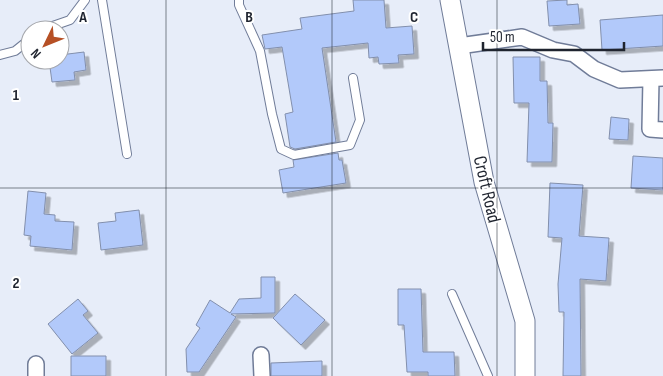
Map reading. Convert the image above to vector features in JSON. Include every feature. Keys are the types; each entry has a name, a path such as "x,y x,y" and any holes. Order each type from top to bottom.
{"street":[{"name":"Croft Road","path":"450,0 484,182 524,321 524,376"},
{"path":"459,46 522,37 553,50 574,54 594,69 620,80 657,79 650,129 663,130"},
{"path":"262,355 262,376"}],"lane":[{"path":"70,20 85,0"},
{"path":"102,0 127,154"},
{"path":"239,0 239,5 260,51 281,149 294,155 350,145 360,120 353,78"},
{"path":"0,55 15,51 20,47"},
{"path":"452,294 488,376"}],"building":[{"path":"353,0 384,0 386,28 412,26 414,54 398,55 399,63 379,64 378,57 369,58 368,43 322,48 336,142 295,149 290,147 285,114 293,112 282,47 265,49 262,35 302,29 300,18 354,11"},
{"path":"567,0 567,5 578,4 580,24 549,26 547,1"},
{"path":"663,15 663,46 602,50 600,20"},
{"path":"84,52 86,70 74,72 75,80 52,82 50,70 70,70 70,54"},
{"path":"513,57 540,57 540,81 547,81 548,123 553,123 552,162 527,162 529,103 514,103"},
{"path":"611,117 629,119 628,140 609,139"},
{"path":"338,153 339,160 342,160 346,183 283,193 279,170 294,167 293,160"},
{"path":"633,156 663,158 663,190 631,188"},
{"path":"550,183 583,185 579,236 609,238 606,281 580,279 581,376 563,376 564,312 559,312 558,284 562,238 548,237"},
{"path":"28,191 46,193 44,214 55,215 55,221 74,222 72,250 30,246 31,236 24,235"},
{"path":"139,210 143,245 101,250 98,223 116,221 115,213"},
{"path":"261,277 275,277 275,313 231,314 236,317 199,372 187,372 186,349 200,328 196,325 210,300 230,313 239,299 261,298"},
{"path":"398,289 421,289 423,352 454,352 455,376 428,376 428,372 407,372 404,325 398,325"},
{"path":"295,294 325,320 301,345 273,318"},
{"path":"78,299 88,311 83,315 98,333 72,354 48,324"},
{"path":"71,356 106,356 106,376 71,376"},
{"path":"322,361 322,376 271,376 271,363"}]}
